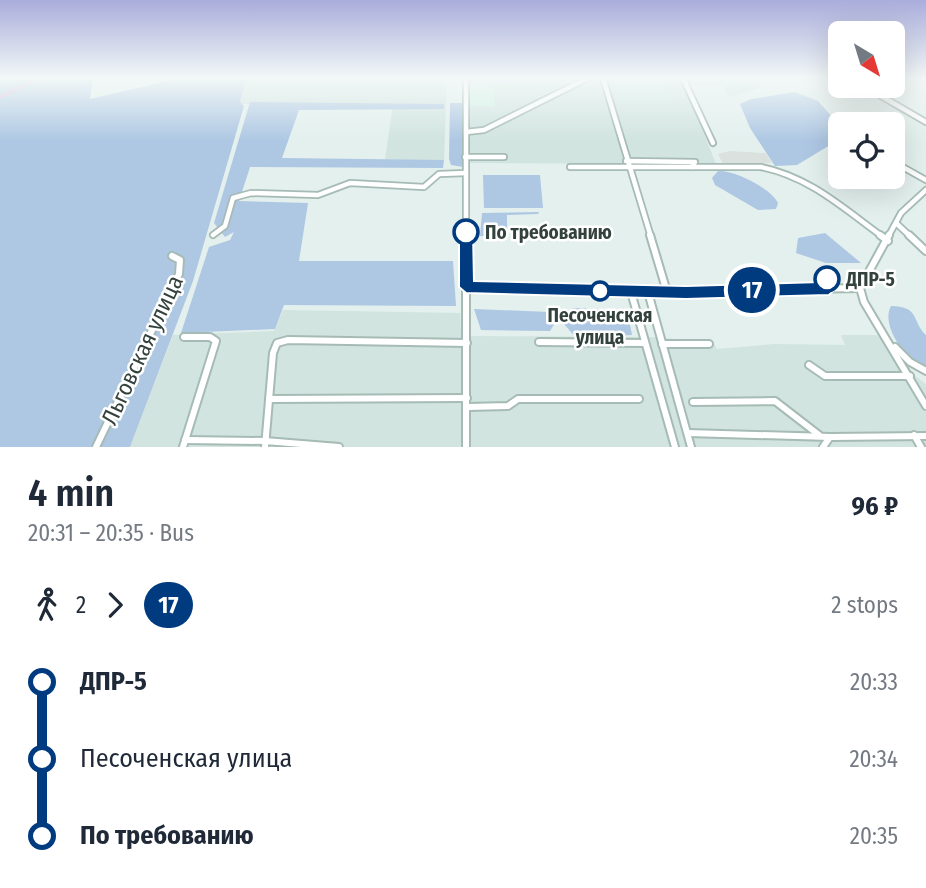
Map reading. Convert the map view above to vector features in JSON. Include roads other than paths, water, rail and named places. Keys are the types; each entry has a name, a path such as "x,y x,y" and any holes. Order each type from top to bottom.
{"street":[{"path":"466,99 466,447"},
{"path":"466,132 484,130 546,99"},
{"path":"609,99 667,292"},
{"path":"693,99 713,143"},
{"path":"885,99 926,122"},
{"path":"465,157 504,157"},
{"path":"570,167 627,164 785,170 814,184 888,241"},
{"path":"905,168 926,180"},
{"path":"214,235 225,226 233,198 251,193 318,195 349,183 424,187 439,174 466,173"},
{"path":"926,190 906,205 860,288 864,302 926,406"},
{"path":"896,223 926,251"},
{"name":"Льговская улица","path":"96,447 179,274 180,260 172,256"},
{"path":"466,287 631,292 860,288"},
{"path":"631,292 675,447"},
{"path":"648,292 691,447"},
{"path":"184,337 210,337 216,341 184,444 340,447"},
{"path":"539,342 645,343"},
{"path":"890,342 910,362 926,371"},
{"path":"265,444 273,353 277,343 467,343"},
{"path":"662,344 709,344"},
{"path":"809,365 825,376 910,376"},
{"path":"269,399 467,398"},
{"path":"468,407 508,406 518,399 639,399"},
{"path":"693,402 775,401 821,436"},
{"path":"688,433 830,437 926,436"},
{"path":"914,435 921,447"},
{"path":"823,447 830,437"}],"place":[{"name":"По требованию","path":"466,232"},
{"name":"ДПР-5","path":"827,279"},
{"name":"Песоченская улица","path":"600,291"}]}
